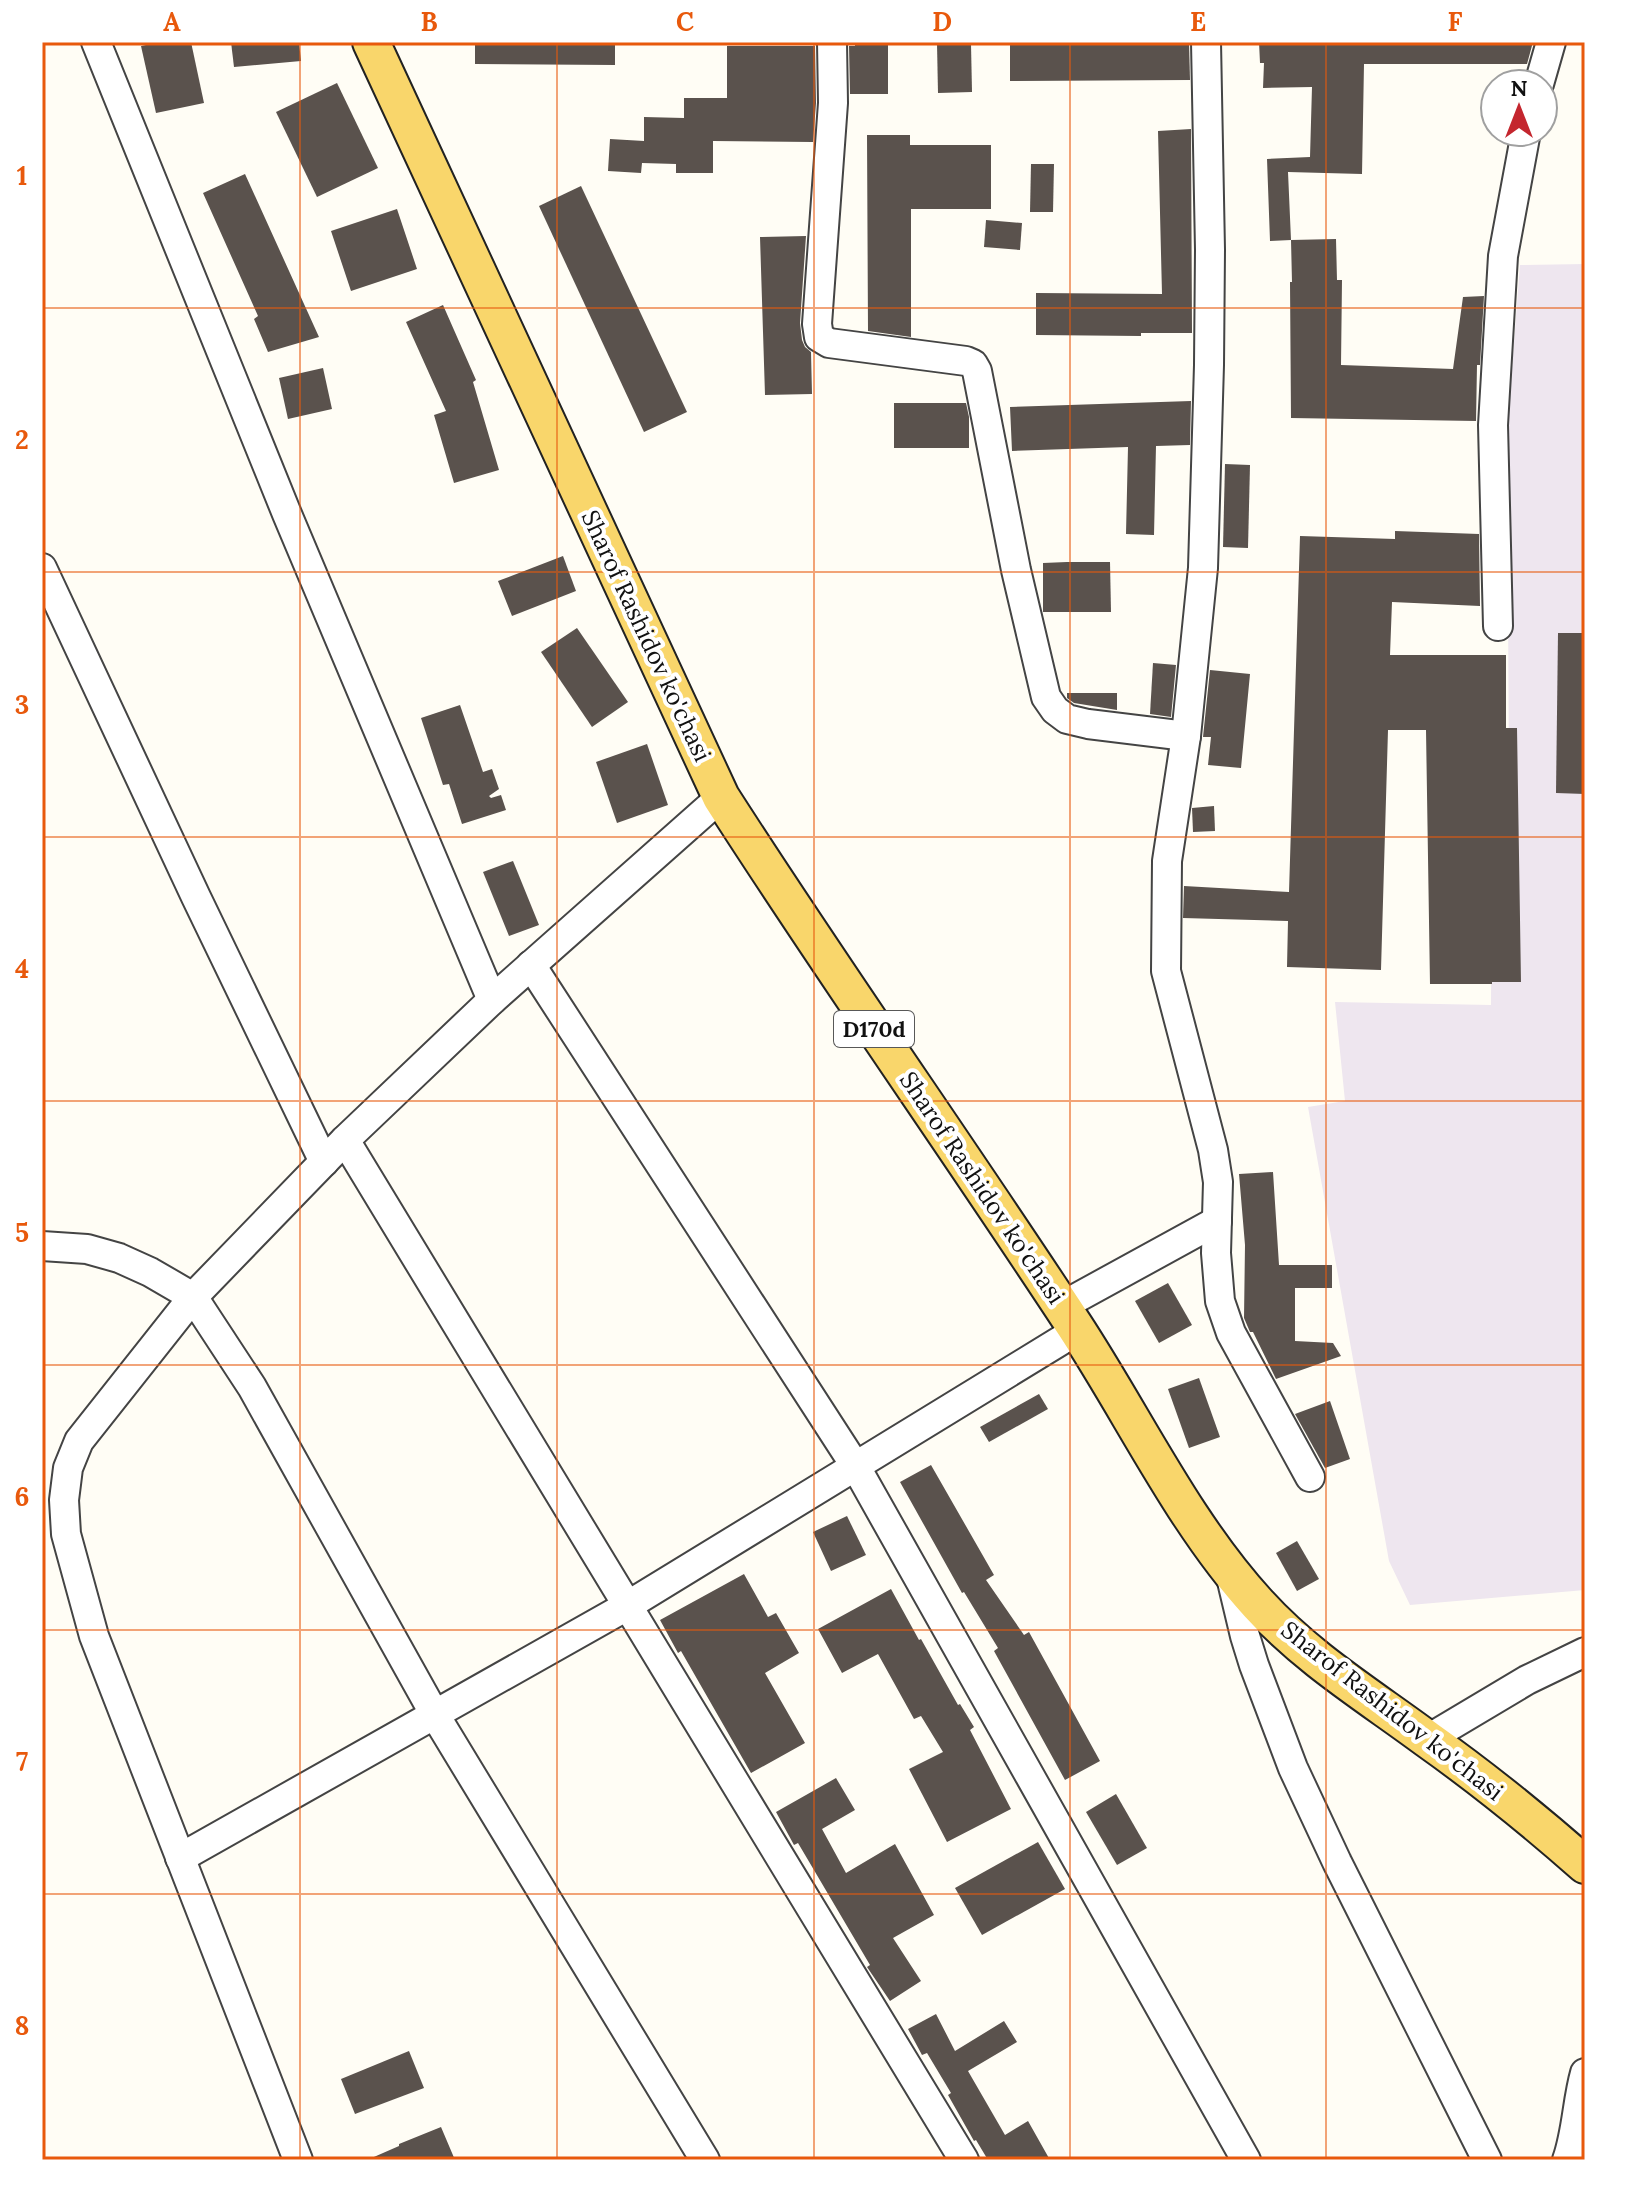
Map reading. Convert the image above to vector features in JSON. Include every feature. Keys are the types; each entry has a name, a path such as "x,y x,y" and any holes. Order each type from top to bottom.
{"main road":[{"name":"Sharof Rashidov ko'chasi","path":"371,42 721,797 783,894 1070,1318 1191,1515 1230,1572 1261,1607 1316,1658 1428,1739 1538,1824 1585,1865"}],"street":[{"path":"96,42 287,514 492,1000"},
{"path":"832,42 833,103 817,324 819,337 829,343 973,364 977,371 1016,570 1046,697 1055,710 1067,719 1186,736"},
{"path":"1206,42 1210,250 1203,568 1186,736 1167,861 1166,971 1213,1150 1218,1182 1216,1253 1220,1301 1231,1333 1310,1477"},
{"path":"1544,68 1551,42"},
{"path":"1498,626 1493,425 1503,256 1522,148"},
{"path":"42,568 324,1162"},
{"path":"298,2160 94,1636 66,1534 64,1500 68,1468 79,1441 193,1297 345,1140 492,1000 721,797"},
{"path":"531,965 856,1467 1246,2160"},
{"path":"345,1140 964,2160"},
{"path":"180,1858 627,1606 856,1467 1070,1318 1217,1221"},
{"path":"42,1246 87,1249 119,1258 193,1297 252,1387 435,1715 705,2160"},
{"path":"1230,1572 1250,1651 1293,1768 1487,2160"},
{"path":"1428,1739 1527,1680 1585,1652"},
{"path":"1575,2152 1578,2099 1585,2073"}],"shaded area":[{"path":"1585,264 1585,1590 1410,1605 1389,1561 1308,1107 1345,1101 1335,1002 1491,1005 1492,778 1509,779 1507,432 1520,265"}],"building":[{"path":"191,42 204,103 156,113 141,46"},
{"path":"231,42 299,42 301,61 234,67"},
{"path":"475,42 615,42 615,65 475,64"},
{"path":"855,42 888,42 888,94 850,94 849,46 855,46"},
{"path":"1010,42 1189,42 1190,80 1010,81"},
{"path":"1259,42 1533,42 1527,64 1364,64 1362,174 1288,172 1291,240 1270,241 1267,159 1310,157 1312,87 1263,88 1264,63 1260,63"},
{"path":"937,44 971,44 972,92 938,93"},
{"path":"727,46 815,46 813,142 713,141 713,173 676,173 676,164 642,163 641,173 608,171 610,139 644,141 644,117 684,118 684,98 727,98"},
{"path":"337,83 378,168 317,197 276,112"},
{"path":"1191,129 1192,333 1036,335 1036,293 1162,294 1158,131"},
{"path":"867,135 910,135 910,145 991,145 991,209 911,209 911,337 868,331"},
{"path":"1031,164 1054,164 1053,212 1030,212"},
{"path":"245,174 319,337 268,352 254,319 258,316 203,193"},
{"path":"581,186 687,412 644,432 539,206"},
{"path":"397,209 417,269 351,291 331,231"},
{"path":"986,220 1022,223 1020,250 984,247"},
{"path":"806,236 800,323 802,340 811,352 812,394 765,395 760,237"},
{"path":"1336,239 1337,280 1342,280 1341,365 1453,369 1463,297 1484,296 1480,365 1477,365 1476,421 1291,418 1291,240"},
{"path":"443,305 476,380 473,382 499,470 454,483 434,415 446,411 406,322"},
{"path":"323,368 332,409 288,419 279,378"},
{"path":"1191,401 1190,445 1156,446 1154,535 1126,534 1128,447 1012,451 1010,407"},
{"path":"894,403 966,403 969,448 894,448"},
{"path":"1225,464 1250,465 1248,548 1223,547"},
{"path":"1395,531 1479,534 1480,606 1392,602 1390,655 1506,655 1506,728 1517,728 1521,982 1430,984 1426,730 1388,730 1381,970 1287,967 1288,921 1183,918 1184,886 1289,892 1300,536 1395,539"},
{"path":"563,556 576,591 512,616 498,581"},
{"path":"1110,562 1111,612 1043,612 1043,563"},
{"path":"577,628 628,702 592,727 541,652"},
{"path":"1558,633 1585,633 1585,794 1556,793"},
{"path":"1153,663 1176,665 1171,717 1150,714"},
{"path":"1210,670 1250,674 1241,768 1208,765 1211,737 1203,737"},
{"path":"1067,693 1117,693 1117,710 1074,703 1067,698"},
{"path":"460,705 483,772 492,769 499,789 489,796 501,795 506,810 462,824 449,784 443,785 421,718"},
{"path":"647,744 668,805 617,823 596,762"},
{"path":"1214,806 1215,831 1193,832 1192,808"},
{"path":"513,861 539,925 509,936 483,872"},
{"path":"1273,1172 1279,1265 1332,1265 1332,1288 1295,1288 1295,1341 1333,1343 1341,1356 1276,1379 1244,1318 1245,1245 1239,1174"},
{"path":"1168,1283 1192,1325 1159,1343 1135,1301"},
{"path":"1199,1378 1220,1437 1189,1448 1168,1389"},
{"path":"1039,1394 1048,1409 989,1442 980,1427"},
{"path":"1330,1401 1350,1459 1325,1468 1295,1414"},
{"path":"931,1465 994,1575 986,1580 1024,1635 1029,1632 1100,1761 1065,1780 994,1651 998,1648 962,1593 900,1482"},
{"path":"847,1516 866,1555 831,1571 813,1532"},
{"path":"1297,1541 1319,1579 1297,1591 1276,1553"},
{"path":"744,1574 768,1617 776,1613 799,1653 765,1673 805,1743 751,1773 660,1620"},
{"path":"891,1589 974,1727 970,1730 1011,1809 947,1842 909,1769 943,1752 921,1716 914,1719 878,1654 842,1673 818,1629"},
{"path":"836,1778 855,1810 822,1829 846,1873 895,1844 934,1915 893,1938 921,1981 890,2001 867,1967 870,1965 798,1843 794,1845 776,1812"},
{"path":"1116,1794 1147,1848 1117,1865 1086,1812"},
{"path":"1038,1842 1065,1889 982,1935 955,1888"},
{"path":"936,2014 955,2051 1004,2021 1017,2042 968,2071 1005,2135 1028,2121 1050,2160 988,2160 974,2141 927,2053 922,2055 908,2029"},
{"path":"409,2051 424,2088 355,2114 341,2079"},
{"path":"441,2127 455,2160 367,2160 399,2144"}]}
